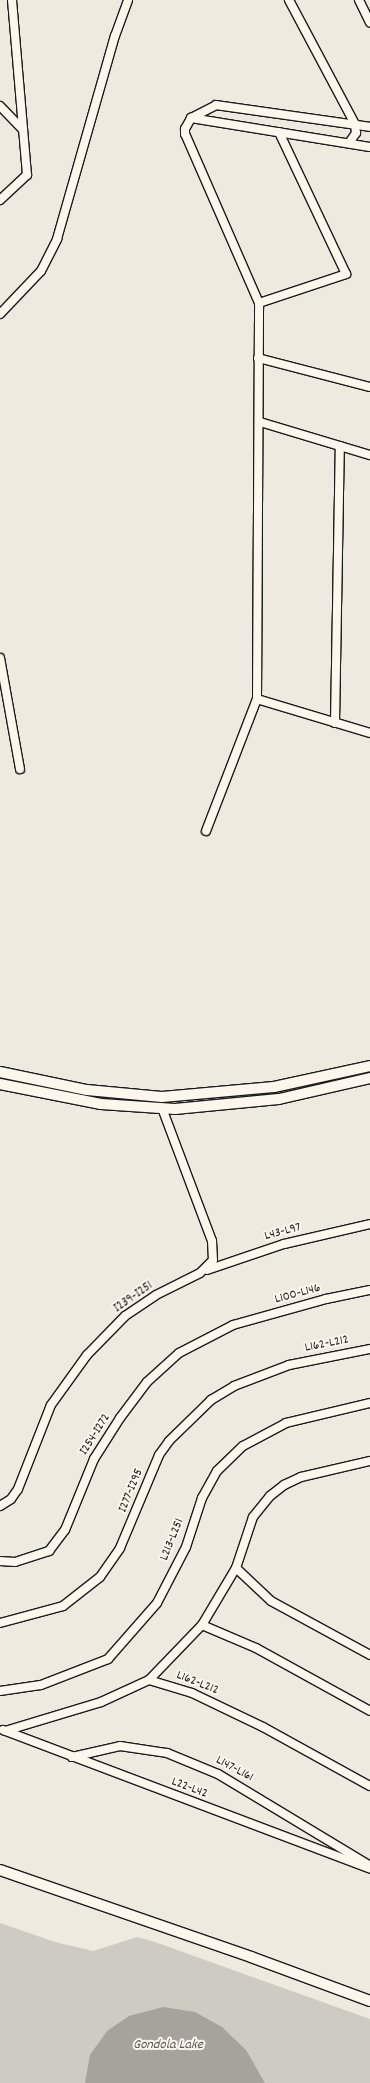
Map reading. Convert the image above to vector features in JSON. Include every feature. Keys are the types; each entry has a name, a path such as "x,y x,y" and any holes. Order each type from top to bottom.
{"street":[{"path":"0,200 27,174 12,0"},
{"path":"0,314 41,271 57,239 115,36 128,0"},
{"path":"290,0 355,124 356,133 350,144"},
{"path":"358,0 370,23"},
{"path":"206,831 257,699 260,422 258,358 259,302 185,134 191,118 216,105 370,127"},
{"path":"0,106 23,130"},
{"path":"191,118 370,147"},
{"path":"259,302 346,274 279,132"},
{"path":"258,358 370,386"},
{"path":"260,422 370,455"},
{"path":"335,723 340,446"},
{"path":"0,658 20,769"},
{"path":"257,699 370,733"},
{"path":"0,1072 87,1090 162,1097 274,1087 370,1066"},
{"path":"0,1084 101,1104 162,1108 278,1099 370,1078"},
{"path":"162,1097 162,1108 212,1241 214,1256 204,1270"},
{"name":"L43-L97","path":"204,1270 284,1244 370,1224"},
{"name":"I239-I251","path":"0,1506 11,1499 18,1489 51,1405 86,1355 115,1326 140,1306 204,1270"},
{"name":"L100-L146","path":"233,1325 326,1299 370,1290"},
{"name":"I254-I272","path":"0,1561 15,1562 48,1551 65,1530 94,1459 147,1382 179,1353 233,1325"},
{"name":"L162-L212","path":"289,1365 370,1349"},
{"name":"I277-I295","path":"0,1623 63,1606 100,1577 120,1548 159,1456 169,1441 211,1400 234,1386 289,1365"},
{"name":"L213-L251","path":"0,1691 41,1685 108,1659 157,1603 186,1547 202,1498 217,1471 243,1446 286,1423 370,1403"},
{"path":"2,1730 101,1702 149,1680 202,1625 236,1568 253,1516 270,1496 284,1484 301,1477 370,1461"},
{"path":"236,1568 271,1601 370,1655"},
{"path":"202,1625 262,1652 370,1711"},
{"name":"L162-L212","path":"149,1680 192,1693 333,1764 370,1786"},
{"name":"L22-L42","path":"2,1730 370,1869"},
{"name":"L147-L161","path":"71,1757 120,1746 166,1753 218,1774 370,1866"},
{"path":"0,1870 251,1956 370,2001"}],"shaded area":[{"path":"0,1923 55,1942 93,1951 137,1937 155,1942 370,2019 370,2083 0,2083"}],"water":[{"name":"Gondola Lake","path":"163,2007 195,2012 222,2027 246,2050 265,2083 85,2083 90,2055 107,2031 129,2016"}]}
